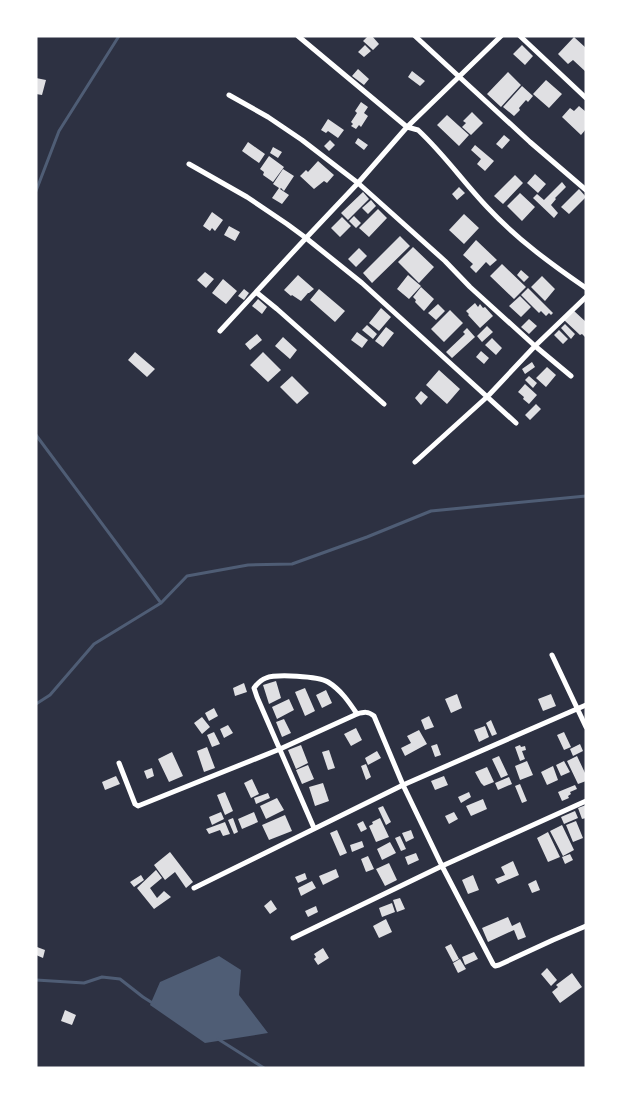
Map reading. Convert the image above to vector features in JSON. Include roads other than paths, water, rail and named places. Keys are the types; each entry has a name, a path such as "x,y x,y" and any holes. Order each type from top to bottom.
{"street":[{"path":"298,36 408,127 418,130 488,208 528,245 586,288"},
{"path":"415,36 530,142 586,190"},
{"path":"220,330 408,127 501,36"},
{"path":"520,36 586,98"},
{"path":"229,95 268,117 296,136 358,183 445,261 470,287 535,346 571,376"},
{"path":"189,164 248,197 306,238 362,283 516,423"},
{"path":"256,292 384,404"},
{"path":"415,462 488,396 535,346 586,297"},
{"path":"552,655 586,727"},
{"path":"314,828 254,688 257,683 266,677 305,677 325,680 347,698 357,714"},
{"path":"194,888 403,785 586,704"},
{"path":"119,764 135,804 138,806 280,749 357,714 368,712 374,716 403,785 442,866 495,966 586,926"},
{"path":"292,938 586,800"}],"water":[{"path":"219,956 241,970 239,995 268,1033 205,1043 150,1005 160,982"}],"waterway":[{"path":"36,191 59,131 119,36"},
{"path":"36,435 161,603"},
{"path":"36,704 50,695 94,644 161,603 187,576 248,565 292,564 431,511 586,496"},
{"path":"36,980 84,983 102,977 120,979 154,1004"},
{"path":"218,1039 264,1068"}]}
